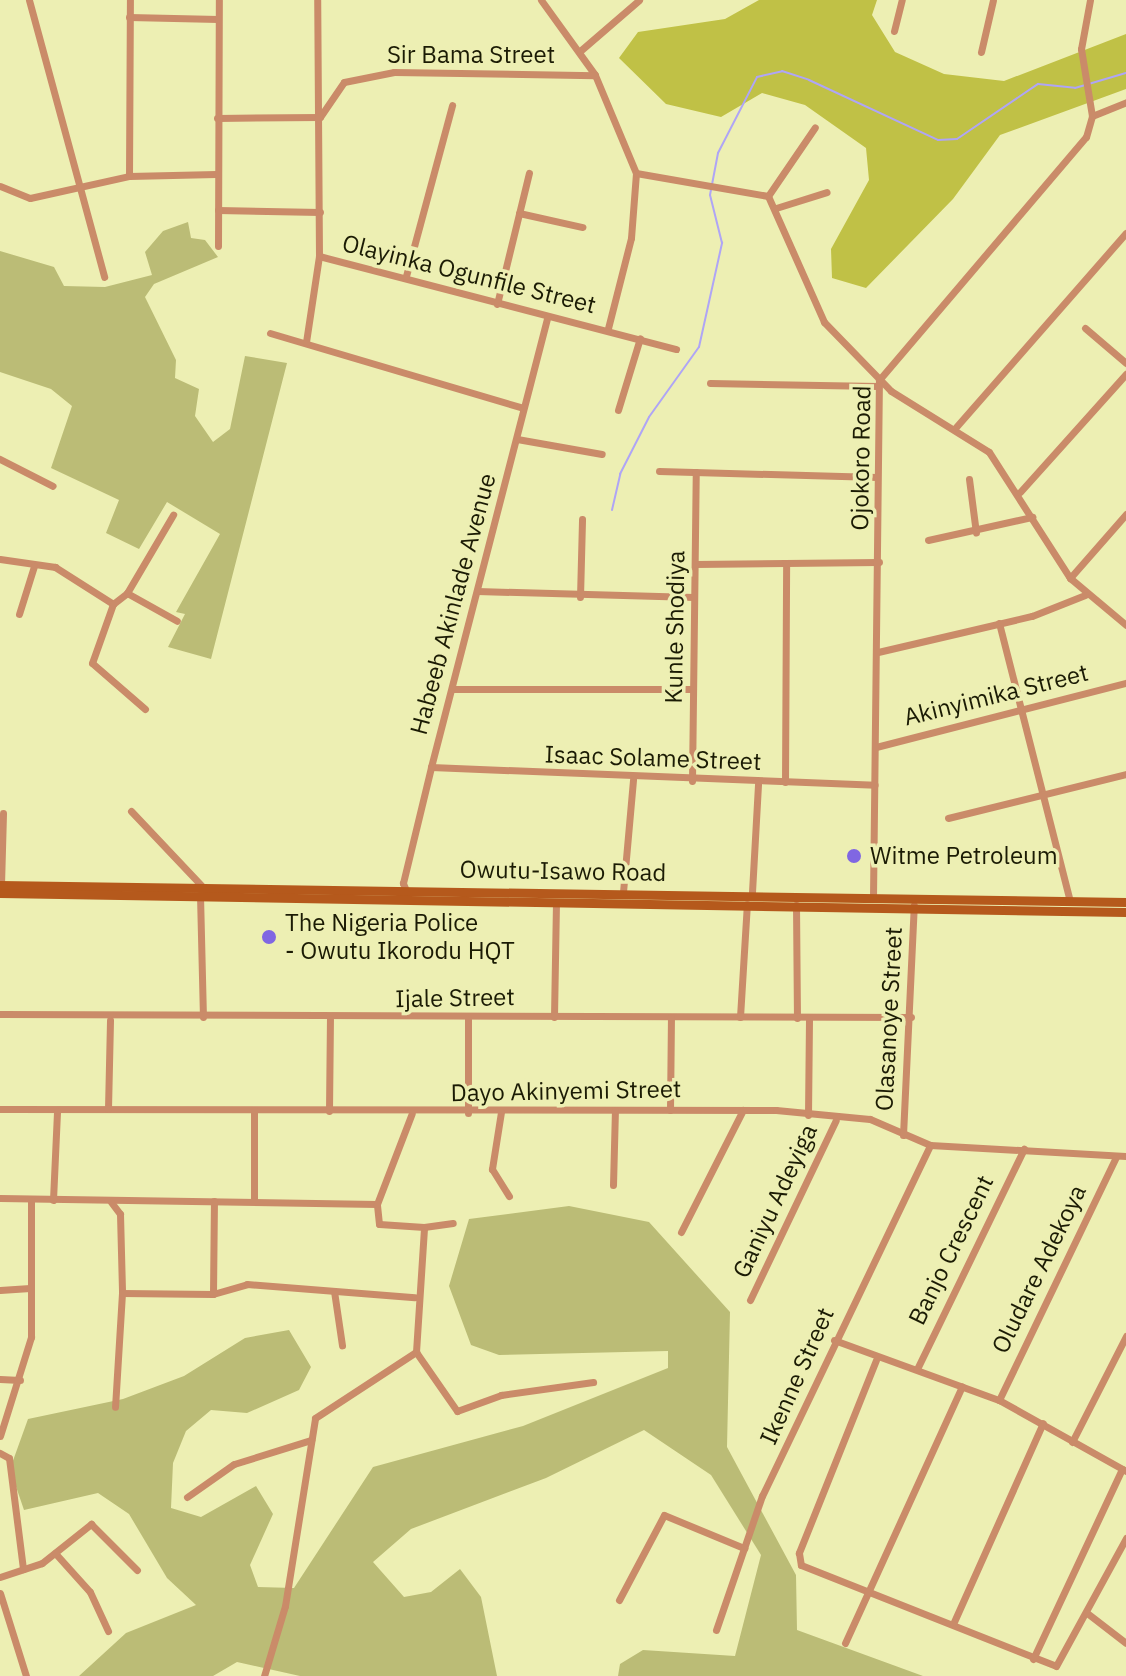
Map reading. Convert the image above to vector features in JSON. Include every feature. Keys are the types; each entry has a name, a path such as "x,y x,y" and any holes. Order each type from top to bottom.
{"street":[{"path":"29,0 104,277"},
{"path":"129,176 130,0"},
{"path":"218,246 219,0"},
{"path":"306,342 319,256 317,0"},
{"path":"541,0 595,75 636,173 631,238 608,328"},
{"path":"580,51 639,0"},
{"path":"894,31 902,0"},
{"path":"981,52 993,0"},
{"path":"1090,0 1083,76 1092,116 1126,102"},
{"path":"129,17 218,19"},
{"name":"Sir Bama Street","path":"320,117 335,89 371,75 595,75"},
{"path":"406,276 452,105"},
{"name":"Ojokoro Road","path":"873,897 879,383 1086,137 1092,116"},
{"path":"217,118 320,117"},
{"path":"768,196 815,127"},
{"path":"497,304 529,173"},
{"path":"636,173 707,180 768,196 776,208 824,322 879,383 956,427 989,452 1020,492 1070,578 1085,595 1126,625"},
{"path":"0,186 30,198 129,176 216,174"},
{"path":"776,208 827,192"},
{"path":"218,210 320,212"},
{"path":"519,213 582,227"},
{"path":"956,427 1124,239"},
{"name":"Olayinka Ogunfile Street","path":"319,256 406,276 547,317 608,328 676,349"},
{"name":"Habeeb Akinlade Avenue","path":"406,889 431,767 547,317"},
{"path":"1085,328 1126,363"},
{"path":"270,333 523,408"},
{"path":"618,410 640,338"},
{"path":"1020,492 1126,374"},
{"path":"710,383 879,383"},
{"path":"517,439 602,454"},
{"path":"0,459 53,486"},
{"path":"659,471 877,477"},
{"name":"Kunle Shodiya","path":"692,781 696,472"},
{"path":"969,479 976,533"},
{"path":"1070,578 1126,514"},
{"path":"145,709 93,667 113,604 127,593 173,515"},
{"path":"928,540 976,533 1032,517"},
{"path":"580,597 582,519"},
{"path":"0,559 55,567 113,604"},
{"path":"695,564 879,562"},
{"path":"785,782 786,564"},
{"path":"19,614 34,566"},
{"path":"477,591 580,597 694,597"},
{"path":"127,593 177,621"},
{"path":"878,652 999,623 1085,595"},
{"path":"999,623 1069,898"},
{"name":"Akinyimika Street","path":"876,747 1126,683"},
{"path":"453,689 693,689"},
{"name":"Isaac Solame Street","path":"431,767 633,779 875,785"},
{"path":"948,818 1126,774"},
{"path":"623,892 633,779"},
{"path":"752,892 758,783"},
{"path":"131,811 201,890 203,1017"},
{"path":"0,888 3,813"},
{"name":"Owutu-Isawo Road","path":"0,888 752,892 873,897 1069,898 1126,902"},
{"path":"406,889 411,901"},
{"name":"Owutu-Isawo Road","path":"201,890 411,901 914,905 1126,912"},
{"path":"554,1017 556,903"},
{"path":"740,1017 747,904"},
{"path":"796,905 797,1018"},
{"name":"Olasanoye Street","path":"903,1135 914,905"},
{"name":"Ijale Street","path":"0,1014 110,1020 203,1017 911,1017"},
{"path":"670,1110 671,1017"},
{"path":"808,1115 809,1018"},
{"path":"329,1111 330,1019"},
{"path":"468,1019 468,1113"},
{"path":"108,1109 110,1020"},
{"name":"Dayo Akinyemi Street","path":"0,1109 412,1113 743,1110 836,1120 870,1119 930,1145 1126,1156"},
{"path":"254,1110 254,1199"},
{"path":"613,1185 615,1110"},
{"path":"681,1232 743,1110"},
{"path":"53,1200 57,1111"},
{"path":"501,1112 492,1169 509,1196"},
{"path":"412,1113 377,1204 379,1224 424,1227 453,1223"},
{"name":"Ganiyu Adeyiga","path":"750,1300 836,1120"},
{"name":"Ikenne Street","path":"716,1630 744,1548 834,1340 930,1145"},
{"name":"Banjo Crescent","path":"917,1369 1024,1149"},
{"name":"Oludare Adekoya","path":"999,1400 1116,1157"},
{"path":"0,1198 111,1202 254,1199 377,1204"},
{"path":"0,1436 31,1337 31,1200"},
{"path":"213,1294 214,1201"},
{"path":"111,1202 120,1214 122,1293 115,1407"},
{"path":"424,1227 414,1297 416,1352 457,1411 501,1395 593,1382"},
{"path":"122,1293 213,1294 247,1284 414,1297"},
{"path":"0,1290 30,1288"},
{"path":"334,1291 342,1345"},
{"path":"1072,1442 1126,1336"},
{"path":"834,1340 876,1360 917,1369 999,1400 1124,1470 1033,1659"},
{"path":"264,1676 285,1606 311,1440 326,1404 416,1352"},
{"path":"876,1360 798,1560 1056,1666 1126,1538"},
{"path":"0,1379 20,1380"},
{"path":"845,1643 874,1592 962,1386"},
{"path":"953,1624 1043,1423"},
{"path":"187,1497 234,1464 311,1440"},
{"path":"0,1453 9,1458 23,1569"},
{"path":"619,1600 664,1515 744,1548"},
{"path":"0,1577 55,1553 95,1525 137,1570"},
{"path":"55,1553 90,1592 108,1631"},
{"path":"0,1593 26,1676"},
{"path":"1087,1613 1126,1643"}],"green space":[{"path":"188,222 191,238 205,240 218,257 154,284 145,297 176,360 175,378 199,389 195,416 213,442 230,429 245,356 287,363 211,659 168,647 185,614 176,612 220,534 167,502 139,549 106,533 119,500 51,468 72,406 51,389 0,372 0,251 54,267 64,286 105,287 152,275 145,252 163,231"},
{"path":"569,1206 649,1222 730,1312 727,1447 796,1575 797,1630 923,1676 618,1676 620,1664 643,1650 735,1656 761,1555 711,1475 644,1430 546,1478 411,1529 373,1562 404,1597 431,1592 460,1569 481,1597 497,1676 300,1676 237,1662 213,1676 79,1676 126,1633 196,1605 167,1578 129,1514 98,1493 24,1510 10,1469 28,1419 123,1399 184,1376 245,1338 289,1330 311,1367 299,1390 247,1413 211,1410 186,1431 173,1463 171,1508 201,1517 256,1486 273,1514 250,1565 258,1587 294,1588 373,1467 523,1426 668,1368 668,1351 499,1355 471,1345 449,1286 469,1219"}],"shaded area":[{"path":"759,0 877,0 872,15 895,52 944,74 1004,81 1126,34 1126,89 1000,135 953,199 866,288 832,278 831,249 869,180 866,148 805,105 762,93 721,117 666,104 619,58 638,32 725,19"}],"waterway":[{"path":"612,510 620,474 649,417 699,347 722,243 710,195 718,153 757,77 782,71 809,80 938,140 957,139 1038,84 1075,88 1126,73"}],"place":[{"name":"Witme Petroleum","path":"854,856"},
{"name":"The Nigeria Police - Owutu Ikorodu HQT","path":"269,937"}]}
